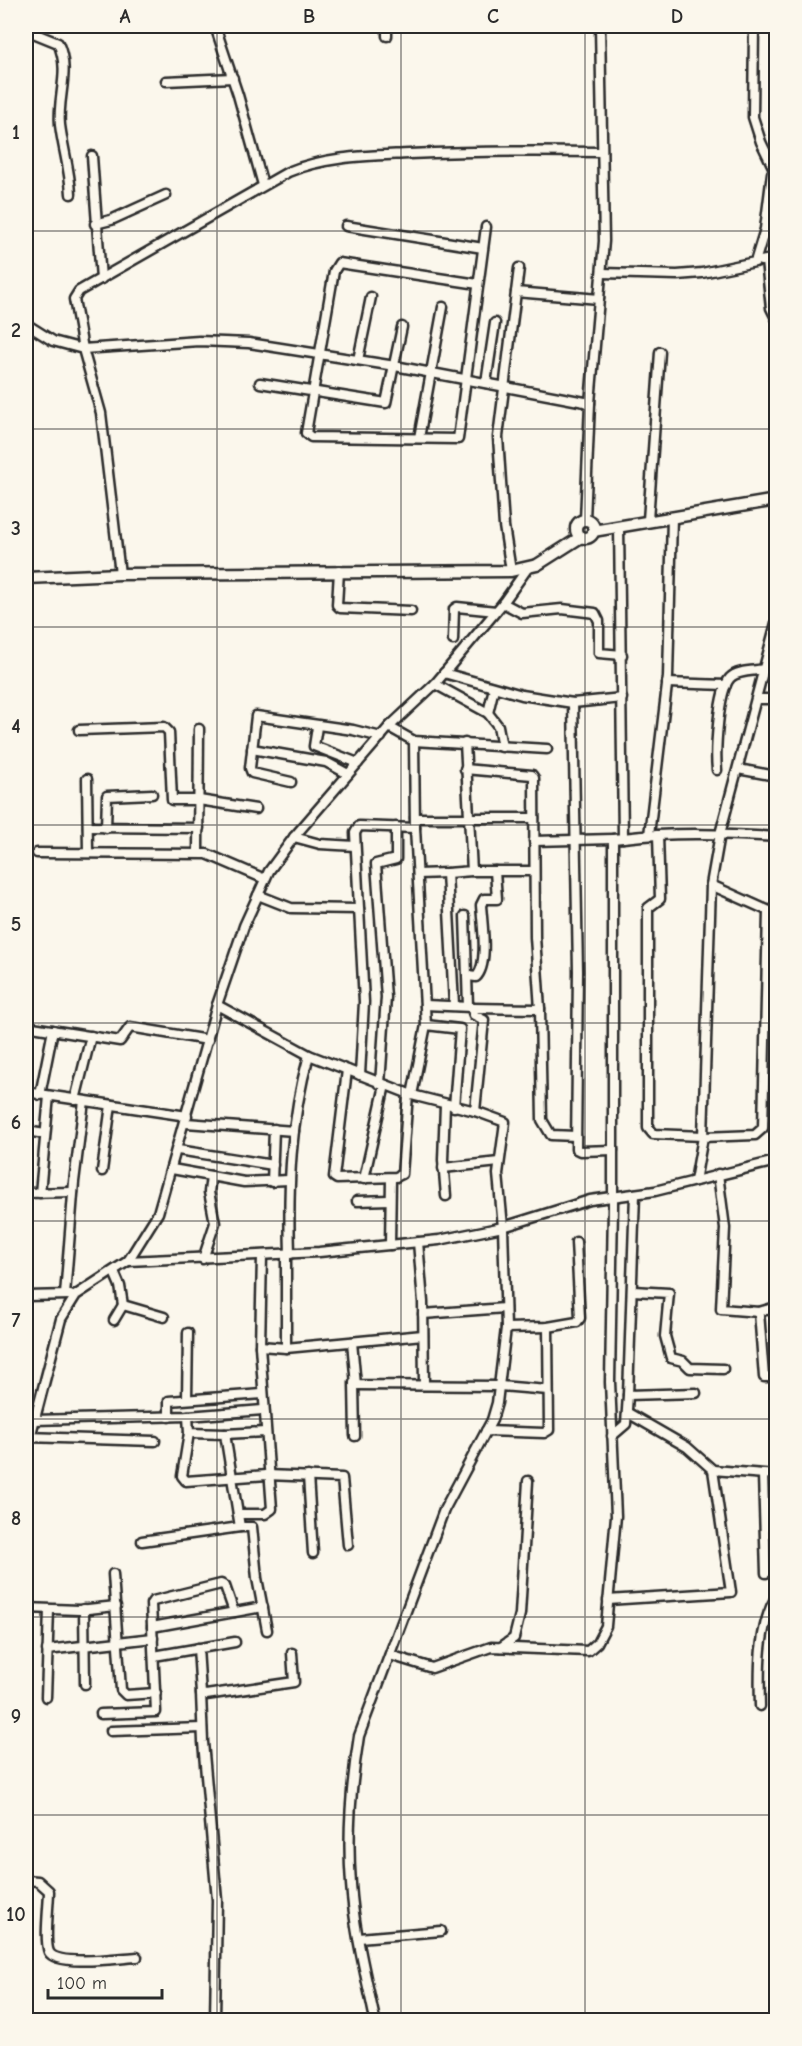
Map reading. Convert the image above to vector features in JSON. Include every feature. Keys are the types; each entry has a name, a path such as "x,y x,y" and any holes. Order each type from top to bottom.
{"main road":[{"path":"26,578 120,574 511,571 527,569 581,537 587,537 593,531 777,500"},
{"path":"581,537 576,527 585,520 591,524 593,531"}],"street":[{"path":"215,26 233,78 263,185"},
{"path":"387,26 387,36"},
{"path":"585,520 590,403 604,241 600,26"},
{"path":"754,26 753,117 761,142 775,169 765,229 755,262"},
{"path":"26,30 58,43 64,57 65,82 60,124 70,171 71,194"},
{"path":"166,81 233,78"},
{"path":"120,574 101,413 83,349 75,296 263,185 303,165 365,155 486,150 602,152"},
{"path":"92,156 95,224 101,279"},
{"path":"95,224 130,212 166,195"},
{"path":"346,226 483,248"},
{"path":"478,284 339,263 334,271 311,392 305,430 311,437 458,439 486,227"},
{"path":"602,273 677,275 702,273 777,258"},
{"path":"766,261 771,308 777,318"},
{"path":"511,571 504,526 498,436 519,268"},
{"path":"516,292 599,299"},
{"path":"358,360 371,297"},
{"path":"419,438 443,307"},
{"path":"486,383 495,323"},
{"path":"26,324 53,341 83,349 199,341 249,343 395,366 590,403"},
{"path":"260,383 386,403 402,327"},
{"path":"648,520 660,352"},
{"path":"672,517 668,684 654,835 660,899 648,908 648,1128 653,1134 703,1137 755,1135 763,1128 772,913 711,885"},
{"path":"390,1655 432,1668 491,1647 588,1651 597,1643 606,1626 616,1516 610,1382 622,698 619,526"},
{"path":"26,1296 76,1294 128,1261 158,1213 218,1005 244,926 265,879 294,837 389,727 435,684 503,603 527,569"},
{"path":"339,572 337,605 340,608 411,611"},
{"path":"503,603 522,613 562,609 595,613 599,621 598,652 601,655 622,655"},
{"path":"453,640 454,609 457,607 496,611"},
{"path":"695,1180 703,1137 711,885 720,834 777,623"},
{"path":"717,770 716,756 726,685 737,673 765,669"},
{"path":"444,673 494,688 573,703 622,698"},
{"path":"435,684 488,713 498,726 502,747"},
{"path":"668,684 726,685"},
{"path":"488,713 494,688"},
{"path":"757,699 777,699"},
{"path":"573,703 576,840 576,1149 578,1151 613,1150"},
{"path":"291,782 252,772 253,722 259,715 317,727 353,730 381,737"},
{"path":"79,730 164,727 169,732 172,799 199,800 256,809"},
{"path":"317,727 315,746 358,763"},
{"path":"389,727 414,741 547,749"},
{"path":"198,853 199,729"},
{"path":"347,1070 334,1177 337,1179 391,1178 402,1174 410,1094 426,1025 415,823 414,741"},
{"path":"465,743 472,871"},
{"path":"252,749 326,762 348,774"},
{"path":"465,769 532,775 542,1125 553,1136 576,1136"},
{"path":"738,769 777,776"},
{"path":"87,779 88,852"},
{"path":"106,828 107,795 152,794"},
{"path":"360,1075 364,1002 355,833 360,826 396,827 468,818 534,818"},
{"path":"364,1179 383,1085 386,997 376,864 396,859 396,827"},
{"path":"88,828 199,828"},
{"path":"534,841 654,835 720,834 777,837"},
{"path":"294,837 320,844 356,846"},
{"path":"37,853 198,853 215,855 265,879"},
{"path":"468,976 477,977 481,972 483,956 481,904 484,899 497,899 495,871"},
{"path":"418,874 534,871"},
{"path":"447,873 454,1005"},
{"path":"258,895 291,908 359,909"},
{"path":"465,916 470,1007 474,1015 483,1018 485,1022 475,1111"},
{"path":"218,1005 309,1055 383,1085 449,1106 475,1111 505,1122 499,1162 506,1328 500,1386 486,1431 444,1510 359,1736 353,1775 349,1838 351,1886 375,2020"},
{"path":"425,1005 540,1009"},
{"path":"426,1025 460,1029 443,1168 446,1196"},
{"path":"26,1026 120,1041 129,1027 208,1040"},
{"path":"40,1193 45,1134 45,1095 53,1030"},
{"path":"65,1295 80,1100 91,1036"},
{"path":"286,1348 289,1180 300,1086 309,1055"},
{"path":"26,1092 186,1119 294,1131"},
{"path":"102,1171 111,1105"},
{"path":"273,1182 274,1130"},
{"path":"26,1131 45,1134"},
{"path":"178,1150 273,1165"},
{"path":"128,1261 262,1256 418,1242 503,1227 590,1200 635,1194 777,1161"},
{"path":"443,1168 499,1162"},
{"path":"172,1169 244,1182 289,1180"},
{"path":"718,1174 725,1228 721,1309 759,1312 777,1307"},
{"path":"203,1259 215,1223 209,1192 211,1176"},
{"path":"390,1245 391,1178"},
{"path":"26,1193 73,1192"},
{"path":"612,1436 626,1424 628,1413 635,1194"},
{"path":"357,1201 390,1200"},
{"path":"418,1242 423,1314 424,1385"},
{"path":"506,1328 548,1327 574,1323 580,1318 576,1242"},
{"path":"238,1514 265,1514 272,1509 267,1475 260,1346 262,1256"},
{"path":"114,1272 120,1286 123,1305 114,1320"},
{"path":"633,1291 667,1291 669,1293 665,1336 671,1358 683,1361 690,1368 723,1369"},
{"path":"26,1453 28,1437 61,1319 76,1294"},
{"path":"123,1305 164,1317"},
{"path":"423,1314 505,1308"},
{"path":"759,1312 764,1377 777,1377"},
{"path":"486,1431 547,1432 550,1427 548,1327"},
{"path":"187,1399 189,1333"},
{"path":"260,1346 286,1348 423,1335"},
{"path":"352,1342 355,1436"},
{"path":"354,1383 500,1386 548,1390"},
{"path":"628,1395 696,1393"},
{"path":"169,1417 169,1401 262,1394"},
{"path":"34,1420 169,1417 263,1410"},
{"path":"628,1413 687,1447 713,1470 763,1475 777,1474"},
{"path":"188,1416 189,1433 184,1480 232,1479 267,1475 342,1478 348,1545"},
{"path":"189,1433 264,1432"},
{"path":"225,1434 240,1527"},
{"path":"28,1437 155,1441"},
{"path":"609,1600 731,1592 713,1470"},
{"path":"763,1475 766,1573"},
{"path":"308,1476 313,1553"},
{"path":"501,1647 514,1638 520,1614 528,1481"},
{"path":"142,1541 252,1527 267,1630"},
{"path":"113,1574 122,1693 126,1695 156,1692"},
{"path":"101,1714 154,1713 157,1709 152,1627 153,1601 221,1584 225,1586 234,1612"},
{"path":"760,1706 759,1677 763,1639 777,1597"},
{"path":"26,1608 49,1610 116,1606"},
{"path":"152,1627 263,1606"},
{"path":"84,1609 85,1684"},
{"path":"46,1697 49,1610"},
{"path":"47,1650 153,1638"},
{"path":"154,1656 235,1642"},
{"path":"198,1648 202,1728 217,1900 215,2020"},
{"path":"201,1694 294,1682 296,1679 292,1653"},
{"path":"111,1731 202,1728"},
{"path":"26,1880 38,1881 49,1891 48,1950 54,1958 66,1961 137,1957"},
{"path":"359,1938 441,1930"}]}
